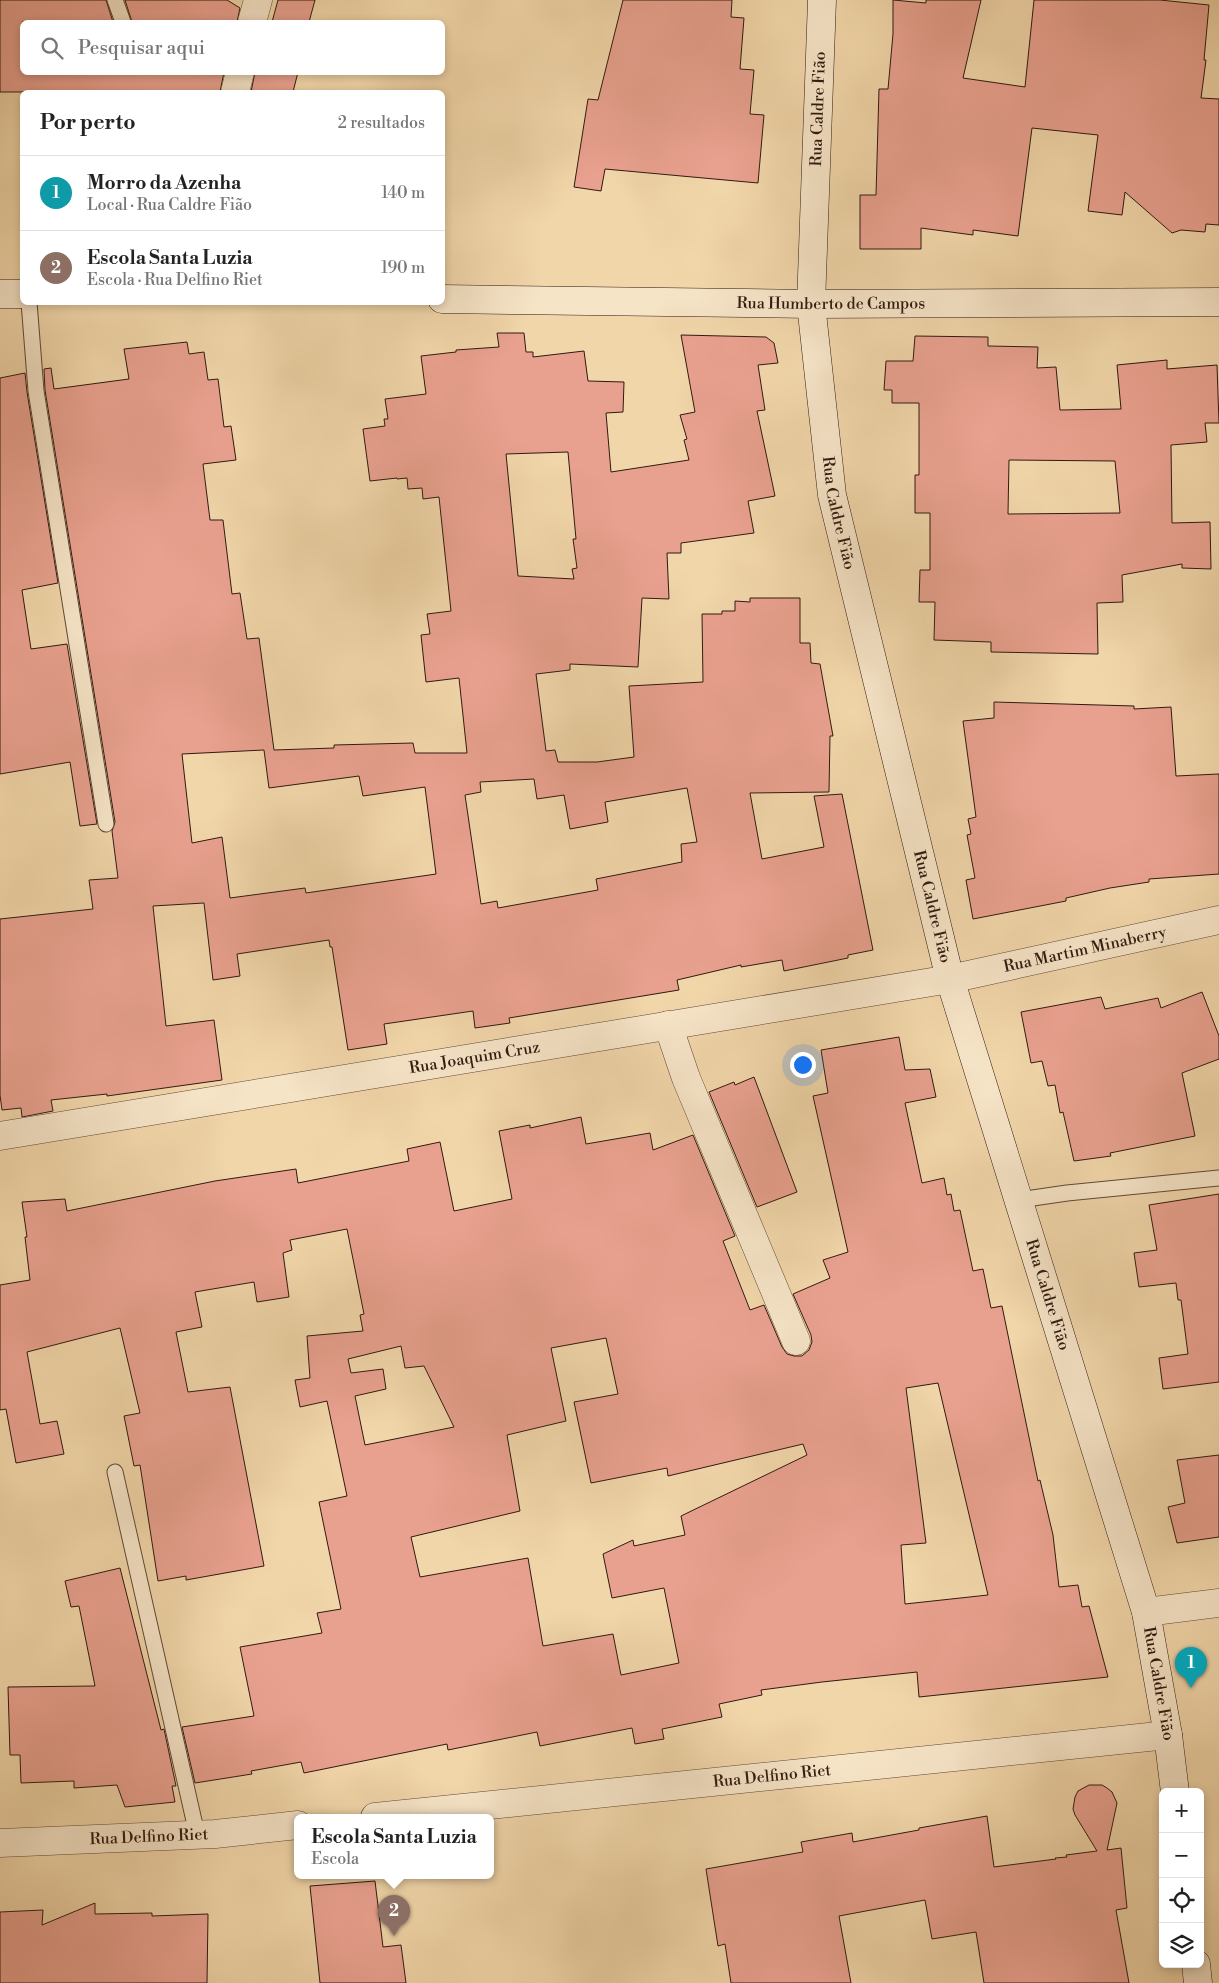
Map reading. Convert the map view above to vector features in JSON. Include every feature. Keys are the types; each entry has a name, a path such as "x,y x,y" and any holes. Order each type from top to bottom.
{"street":[{"path":"253,20 258,0"},
{"name":"Rua Caldre Fião","path":"822,0 811,304 832,495 950,978 1146,1612 1168,1735 1175,1788"},
{"path":"236,90 239,75"},
{"path":"0,294 20,294"},
{"name":"Rua Humberto de Campos","path":"445,299 811,304 1219,302"},
{"name":"Rua Martim Minaberry","path":"950,978 1219,920"},
{"name":"Rua Joaquim Cruz","path":"0,1136 950,978"},
{"path":"668,1025 686,1078 796,1341"},
{"path":"1146,1612 1219,1603"},
{"name":"Rua Delfino Riet","path":"404,1814 1168,1735"},
{"name":"Rua Delfino Riet","path":"0,1843 197,1834 294,1825"},
{"path":"1196,1968 1198,1983"}],"lane":[{"path":"114,0 122,20"},
{"path":"29,305 36,391 106,824"},
{"path":"1019,1200 1067,1193 1219,1178"},
{"path":"115,1472 197,1834"}],"building":[{"path":"0,0 106,0 112,20 20,20 20,75 223,75 220,90 20,90 20,92 0,92"},
{"path":"125,0 227,0 240,8 237,20 131,20"},
{"path":"278,0 315,0 310,20 273,20"},
{"path":"623,0 732,0 731,17 744,18 740,69 754,70 750,114 764,115 758,183 605,169 601,191 574,187 588,99 598,100"},
{"path":"893,0 926,3 926,0 981,0 963,78 1025,87 1034,0 1160,0 1209,5 1204,60 1206,60 1201,98 1219,99 1219,225 1206,224 1205,232 1181,230 1172,233 1125,192 1122,215 1088,211 1098,135 1032,128 1018,236 973,230 973,235 921,228 921,249 860,249 860,195 876,195 879,89 888,89 893,34"},
{"path":"254,75 297,75 294,90 251,90"},
{"path":"497,333 524,333 526,352 533,352 533,357 584,351 588,381 624,382 623,412 606,413 611,472 689,460 684,440 687,439 680,415 695,412 681,335 766,337 774,343 778,363 758,365 765,410 757,411 775,496 748,501 754,533 681,543 681,553 667,553 669,599 642,598 638,667 570,664 570,670 536,674 546,751 555,750 558,762 597,762 634,757 629,686 703,682 702,614 722,614 722,611 735,611 735,601 750,602 750,598 800,598 800,643 810,643 811,663 820,664 833,736 830,736 829,792 750,793 762,859 824,847 814,796 842,794 873,950 848,955 848,958 784,971 782,960 741,967 741,965 677,980 679,990 509,1018 510,1023 475,1028 473,1011 384,1024 387,1044 348,1050 332,947 330,947 329,940 237,954 240,976 213,980 204,903 153,906 166,1026 214,1020 222,1080 107,1096 107,1094 51,1100 53,1111 22,1117 21,1108 2,1110 0,1095 0,919 93,909 89,880 118,878 112,831 115,822 45,390 44,369 51,368 54,389 129,379 124,349 187,342 189,354 204,352 208,380 218,379 224,427 231,426 236,460 203,464 210,520 223,520 232,594 240,593 247,639 259,638 274,750 334,748 334,745 413,743 415,753 467,753 459,678 426,682 421,635 430,634 427,614 451,611 439,497 423,499 422,488 408,489 407,478 370,481 363,429 385,426 384,419 388,419 385,399 426,394 421,356 456,352 456,350 499,347","holes":["568,452 576,539 573,539 577,568 572,569 574,579 518,576 506,454","264,750 269,788 359,776 363,796 425,787 436,874 306,893 305,888 230,898 222,837 192,843 182,754","534,779 537,799 564,795 570,829 608,822 605,802 687,788 697,842 681,844 682,862 596,879 598,890 498,908 497,901 481,904 465,795 481,792 480,782"]},
{"path":"915,336 988,337 988,346 1038,347 1037,368 1056,367 1060,410 1121,409 1117,365 1167,360 1167,369 1217,365 1219,423 1205,423 1207,442 1171,445 1172,523 1210,522 1211,569 1182,568 1182,564 1122,575 1123,602 1097,603 1098,654 991,652 991,642 934,640 935,602 919,602 920,570 930,570 930,513 915,513 915,475 919,475 919,403 892,403 892,390 884,390 886,361 913,361","holes":["1009,460 1115,461 1120,513 1008,514"]},
{"path":"25,373 58,583 22,590 31,649 67,644 97,824 80,826 70,762 0,774 0,378"},
{"path":"994,702 1134,706 1134,709 1171,707 1176,776 1219,774 1219,874 1149,879 1149,882 1066,898 1066,901 973,919 966,880 975,878 967,835 971,834 968,819 976,817 963,721 994,718"},
{"path":"1202,992 1219,1036 1219,1059 1182,1073 1195,1136 1110,1153 1111,1156 1074,1161 1063,1112 1060,1113 1055,1085 1048,1086 1042,1061 1031,1063 1021,1012 1101,997 1105,1009 1158,998 1161,1008"},
{"path":"899,1037 905,1070 930,1069 936,1097 905,1103 922,1183 944,1178 947,1195 951,1194 954,1211 960,1210 973,1271 983,1269 991,1308 1002,1306 1038,1481 1040,1480 1053,1535 1059,1587 1078,1585 1082,1607 1089,1606 1108,1677 919,1697 917,1672 822,1682 761,1690 762,1695 719,1704 722,1717 662,1729 664,1739 635,1744 632,1728 540,1746 537,1732 448,1750 447,1744 304,1773 301,1762 251,1771 252,1774 195,1783 182,1727 254,1716 240,1647 322,1633 317,1613 341,1609 319,1502 347,1496 327,1401 300,1407 295,1380 310,1378 307,1336 363,1331 360,1315 364,1314 347,1229 290,1240 292,1250 283,1253 289,1297 257,1302 254,1282 195,1292 202,1327 176,1332 188,1392 230,1387 264,1566 186,1580 186,1576 158,1581 140,1465 134,1466 124,1416 140,1413 120,1328 27,1352 40,1424 57,1421 64,1454 16,1463 6,1409 0,1410 0,1285 30,1280 22,1202 65,1199 67,1211 215,1181 296,1169 298,1183 409,1161 407,1149 440,1142 454,1211 512,1199 499,1131 530,1125 530,1128 581,1117 586,1144 650,1133 653,1150 693,1135 735,1236 723,1241 750,1310 764,1305 782,1347 787,1354 802,1356 809,1350 812,1342 811,1335 793,1294 830,1278 823,1260 848,1252 813,1096 828,1093 821,1050","holes":["606,1338 618,1394 574,1402 591,1483 667,1468 668,1476 803,1444 807,1455 681,1516 685,1535 634,1546 633,1540 603,1554 612,1598 664,1588 679,1663 621,1675 613,1634 543,1646 528,1558 420,1577 411,1537 520,1511 507,1435 566,1421 551,1348","401,1346 405,1368 424,1366 454,1427 365,1445 355,1396 386,1389 383,1369 351,1373 348,1359","938,1383 988,1595 905,1604 901,1545 926,1543 906,1388"]},
{"path":"754,1077 797,1192 757,1207 709,1092 734,1082 735,1085"},
{"path":"1219,1194 1219,1382 1163,1389 1159,1358 1188,1354 1181,1300 1178,1300 1176,1283 1139,1287 1134,1253 1157,1250 1149,1205"},
{"path":"1219,1455 1219,1537 1177,1543 1168,1507 1185,1503 1177,1460"},
{"path":"120,1568 161,1730 164,1729 176,1786 172,1786 175,1802 125,1807 117,1785 74,1788 74,1781 21,1783 20,1755 10,1755 8,1687 95,1686 79,1606 71,1607 65,1581"},
{"path":"1089,1785 1102,1785 1107,1788 1112,1792 1117,1803 1107,1850 1121,1848 1127,1908 1116,1910 1129,1983 984,1983 976,1932 932,1939 925,1900 839,1916 851,1983 731,1983 725,1944 718,1946 706,1869 803,1852 801,1842 852,1833 853,1842 987,1816 994,1867 1056,1859 1067,1857 1066,1855 1097,1851 1073,1809 1078,1791"},
{"path":"375,1881 383,1947 401,1945 406,1983 320,1983 310,1886"},
{"path":"95,1903 95,1914 152,1913 152,1916 208,1914 207,1983 0,1983 0,1912 43,1910 42,1925"}],"place":[{"name":"Morro da Azenha","path":"1191,1688"},
{"name":"Escola Santa Luzia","path":"394,1936"}]}
